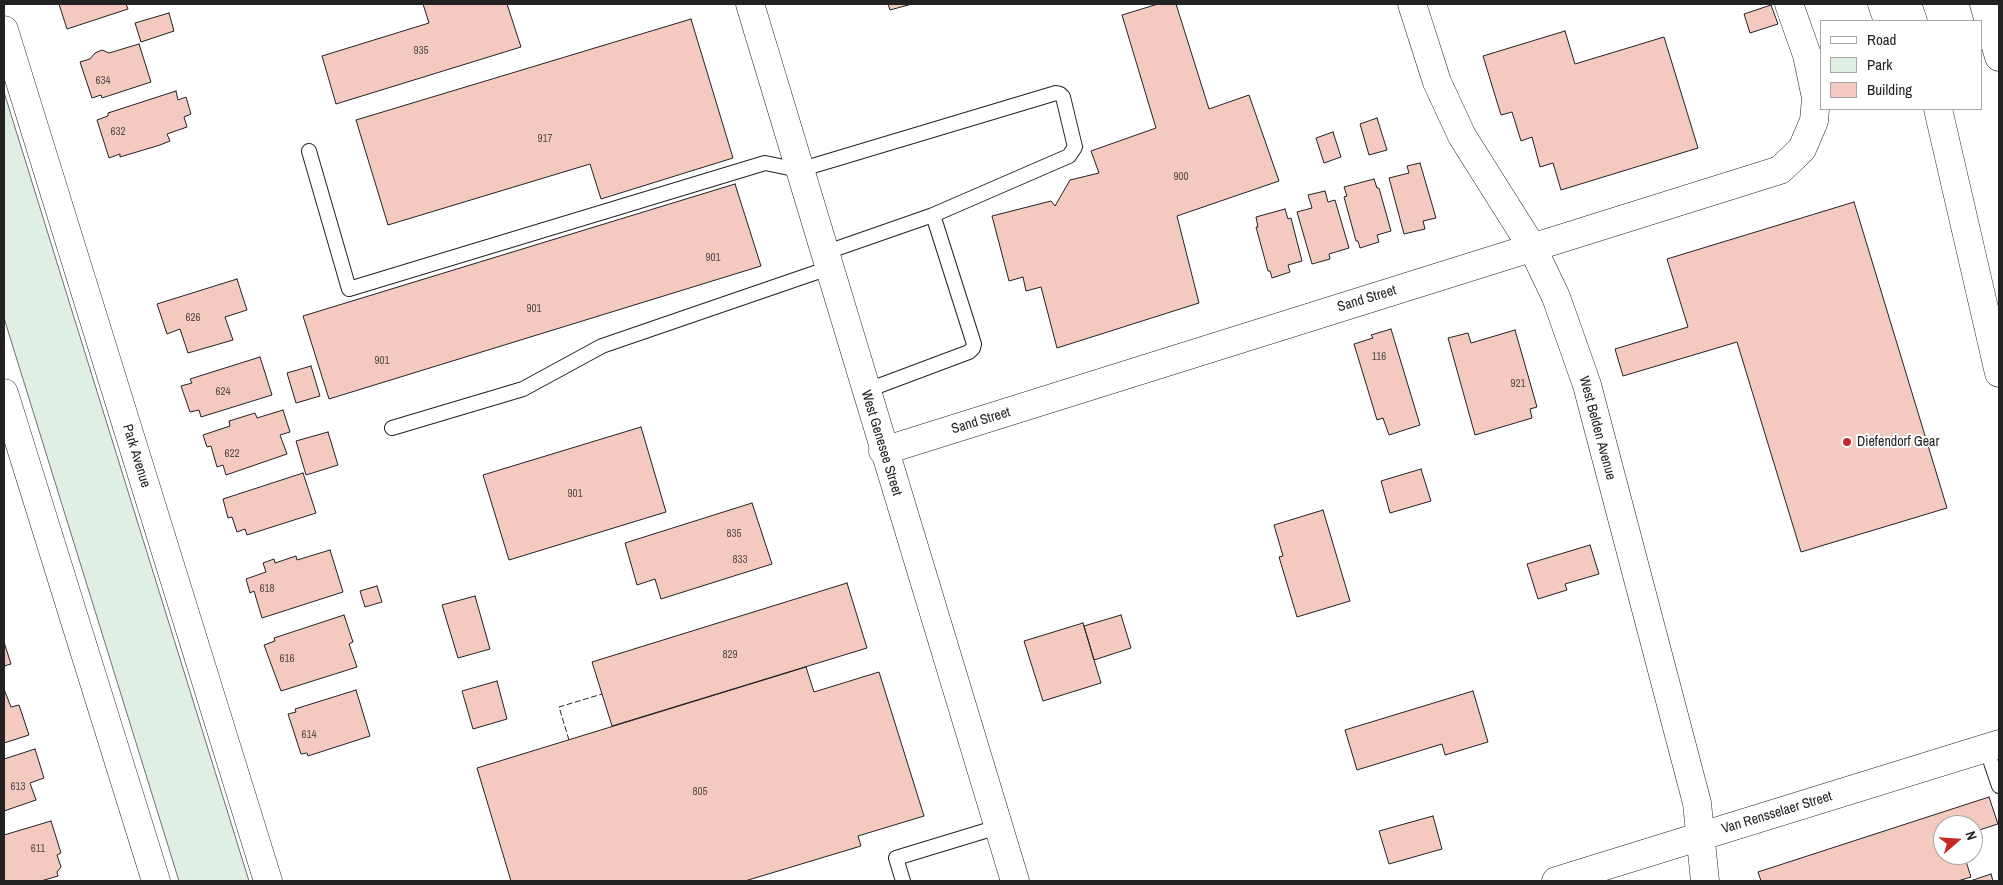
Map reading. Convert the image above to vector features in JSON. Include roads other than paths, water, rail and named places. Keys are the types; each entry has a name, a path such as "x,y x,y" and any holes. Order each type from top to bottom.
{"main road":[{"name":"West Genesee Street","path":"750,4 1014,881"},
{"name":"West Belden Avenue","path":"1412,4 1437,82 1462,136 1532,247 1556,296 1587,385 1697,803 1705,881"},
{"name":"Sand Street","path":"883,451 1780,170 1802,149 1814,120 1816,98 1807,55 1789,4"},
{"path":"1882,4 1888,20"},
{"path":"1907,4 1912,20"},
{"path":"1984,4 1999,57"},
{"name":"Park Avenue","path":"4,30 268,881"},
{"path":"1921,110 1960,205"},
{"path":"1938,110 1999,372"},
{"path":"4,392 156,881"},
{"name":"Van Rensselaer Street","path":"1556,881 1993,746"}],"lane":[{"path":"309,151 349,289 765,163 799,170 1046,96 1060,94 1063,97 1075,147 1069,156 826,260 602,346 523,389 392,428"},
{"path":"865,391 969,352 973,348 974,344 933,215"},
{"path":"1993,746 1999,786"},
{"path":"903,881 896,858 998,827"}],"place":[{"name":"Diefendorf Gear","path":"1847,442"}]}
